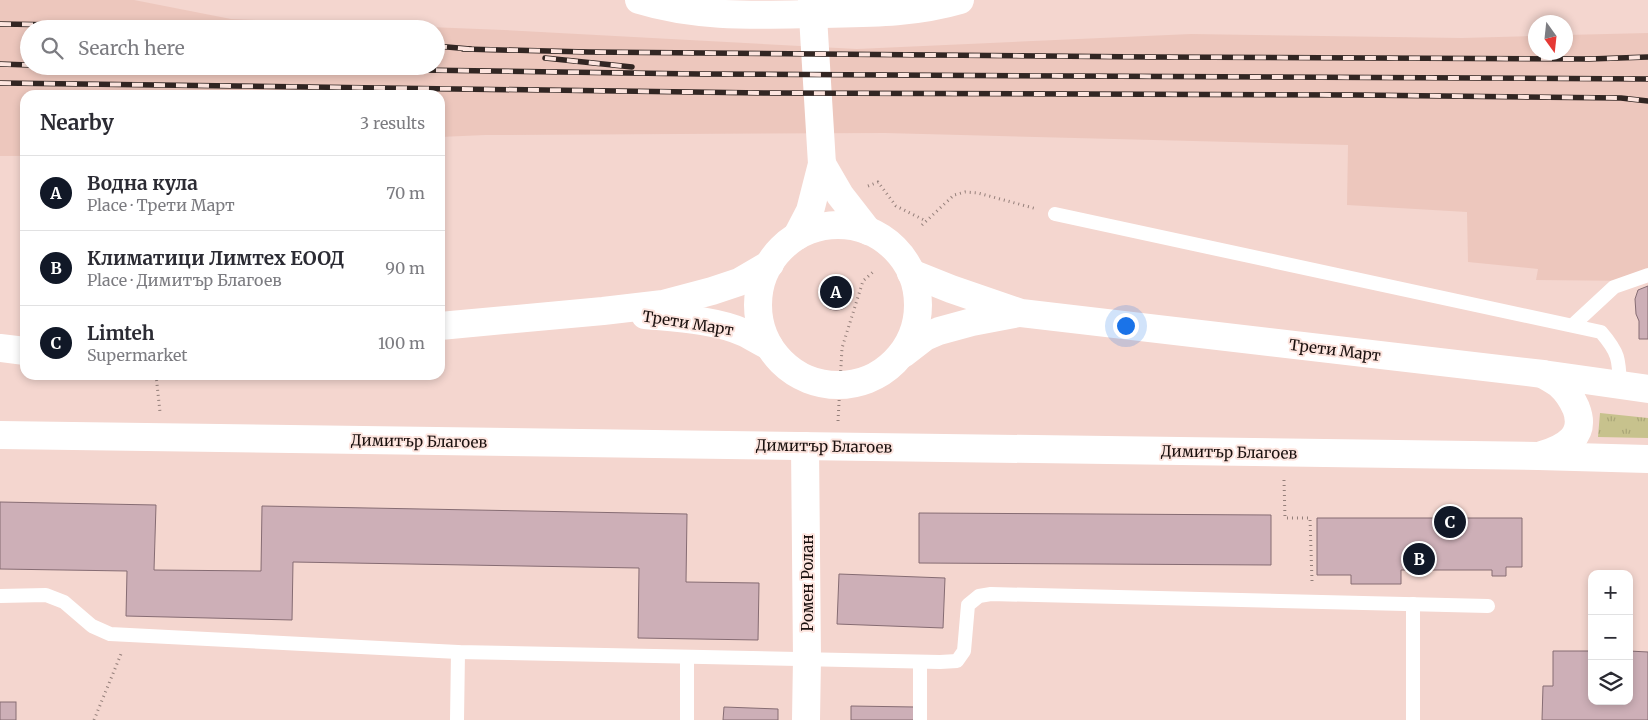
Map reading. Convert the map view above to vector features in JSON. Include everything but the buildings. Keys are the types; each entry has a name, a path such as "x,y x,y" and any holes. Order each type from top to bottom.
{"street":[{"path":"639,0 658,6 722,15 899,12 943,5 960,0"},
{"path":"797,236 810,211 822,164 812,0"},
{"path":"822,164 840,195 868,231"},
{"path":"827,226 848,226 868,231 877,235 893,248 904,260 911,273 917,294 917,316 911,337 895,361 880,373 857,383 832,385 807,379 796,374 773,352 761,326 758,305 761,284 770,264 782,248 797,236 827,226"},
{"name":"Трети Март","path":"445,326 663,304 739,282 770,264"},
{"name":"Трети Март","path":"911,273 1021,313 1544,374 1648,389"},
{"name":"Трети Март","path":"603,311 680,319 726,327 744,333 773,352"},
{"name":"Трети Март","path":"895,361 925,336 938,331 972,322 1021,313"},
{"path":"0,348 20,350"},
{"path":"1538,456 1552,452 1571,440 1577,433 1580,424 1578,413 1567,392 1544,374"},
{"name":"Димитър Благоев","path":"0,435 1284,452 1648,459"},
{"name":"Ромен Ролан","path":"806,446 806,720"}],"lane":[{"path":"1054,214 1601,332 1612,344 1619,360 1620,386"},
{"path":"1573,326 1614,288 1648,275"},
{"path":"0,596 46,595 64,602 92,626 110,634 458,652 807,658 920,662 957,661 964,651 968,605 979,596 985,595 1488,606"},
{"path":"1413,604 1413,720"},
{"path":"457,720 458,652"},
{"path":"687,657 687,720"},
{"path":"920,662 920,720"}],"path":[{"path":"840,195 878,182 896,206 926,221"},
{"path":"922,224 954,195 965,192 978,193 1054,214"},
{"path":"840,446 838,409 842,348 863,281 873,272"},
{"path":"157,380 164,437"},
{"path":"1284,452 1285,518 1310,518 1312,602"},
{"path":"94,720 129,635"}],"shaded area":[{"path":"0,0 134,0 231,19 256,20 20,20 20,75 445,75 445,28 857,49 1191,34 1462,38 1528,36 1528,60 1573,60 1573,35 1648,33 1648,275 1637,281 1536,280 1538,269 1468,262 1467,212 1347,205 1348,145 885,133 445,137 445,90 20,90 20,156 0,156"}],"green space":[{"path":"1600,413 1648,418 1648,438 1598,437"}],"railway":[{"path":"0,24 20,24"},
{"path":"445,47 470,49"},
{"path":"463,49 588,52 1149,57 1589,59 1648,57"},
{"path":"545,58 632,67"},
{"path":"0,64 20,65"},
{"path":"445,70 699,74 1648,79"},
{"path":"0,83 768,93 1357,95 1621,98 1648,101"}],"place":[{"name":"Водна кула","path":"836,292"},
{"name":"Limteh","path":"1450,522"},
{"name":"Климатици Лимтех ЕООД","path":"1419,559"}]}
